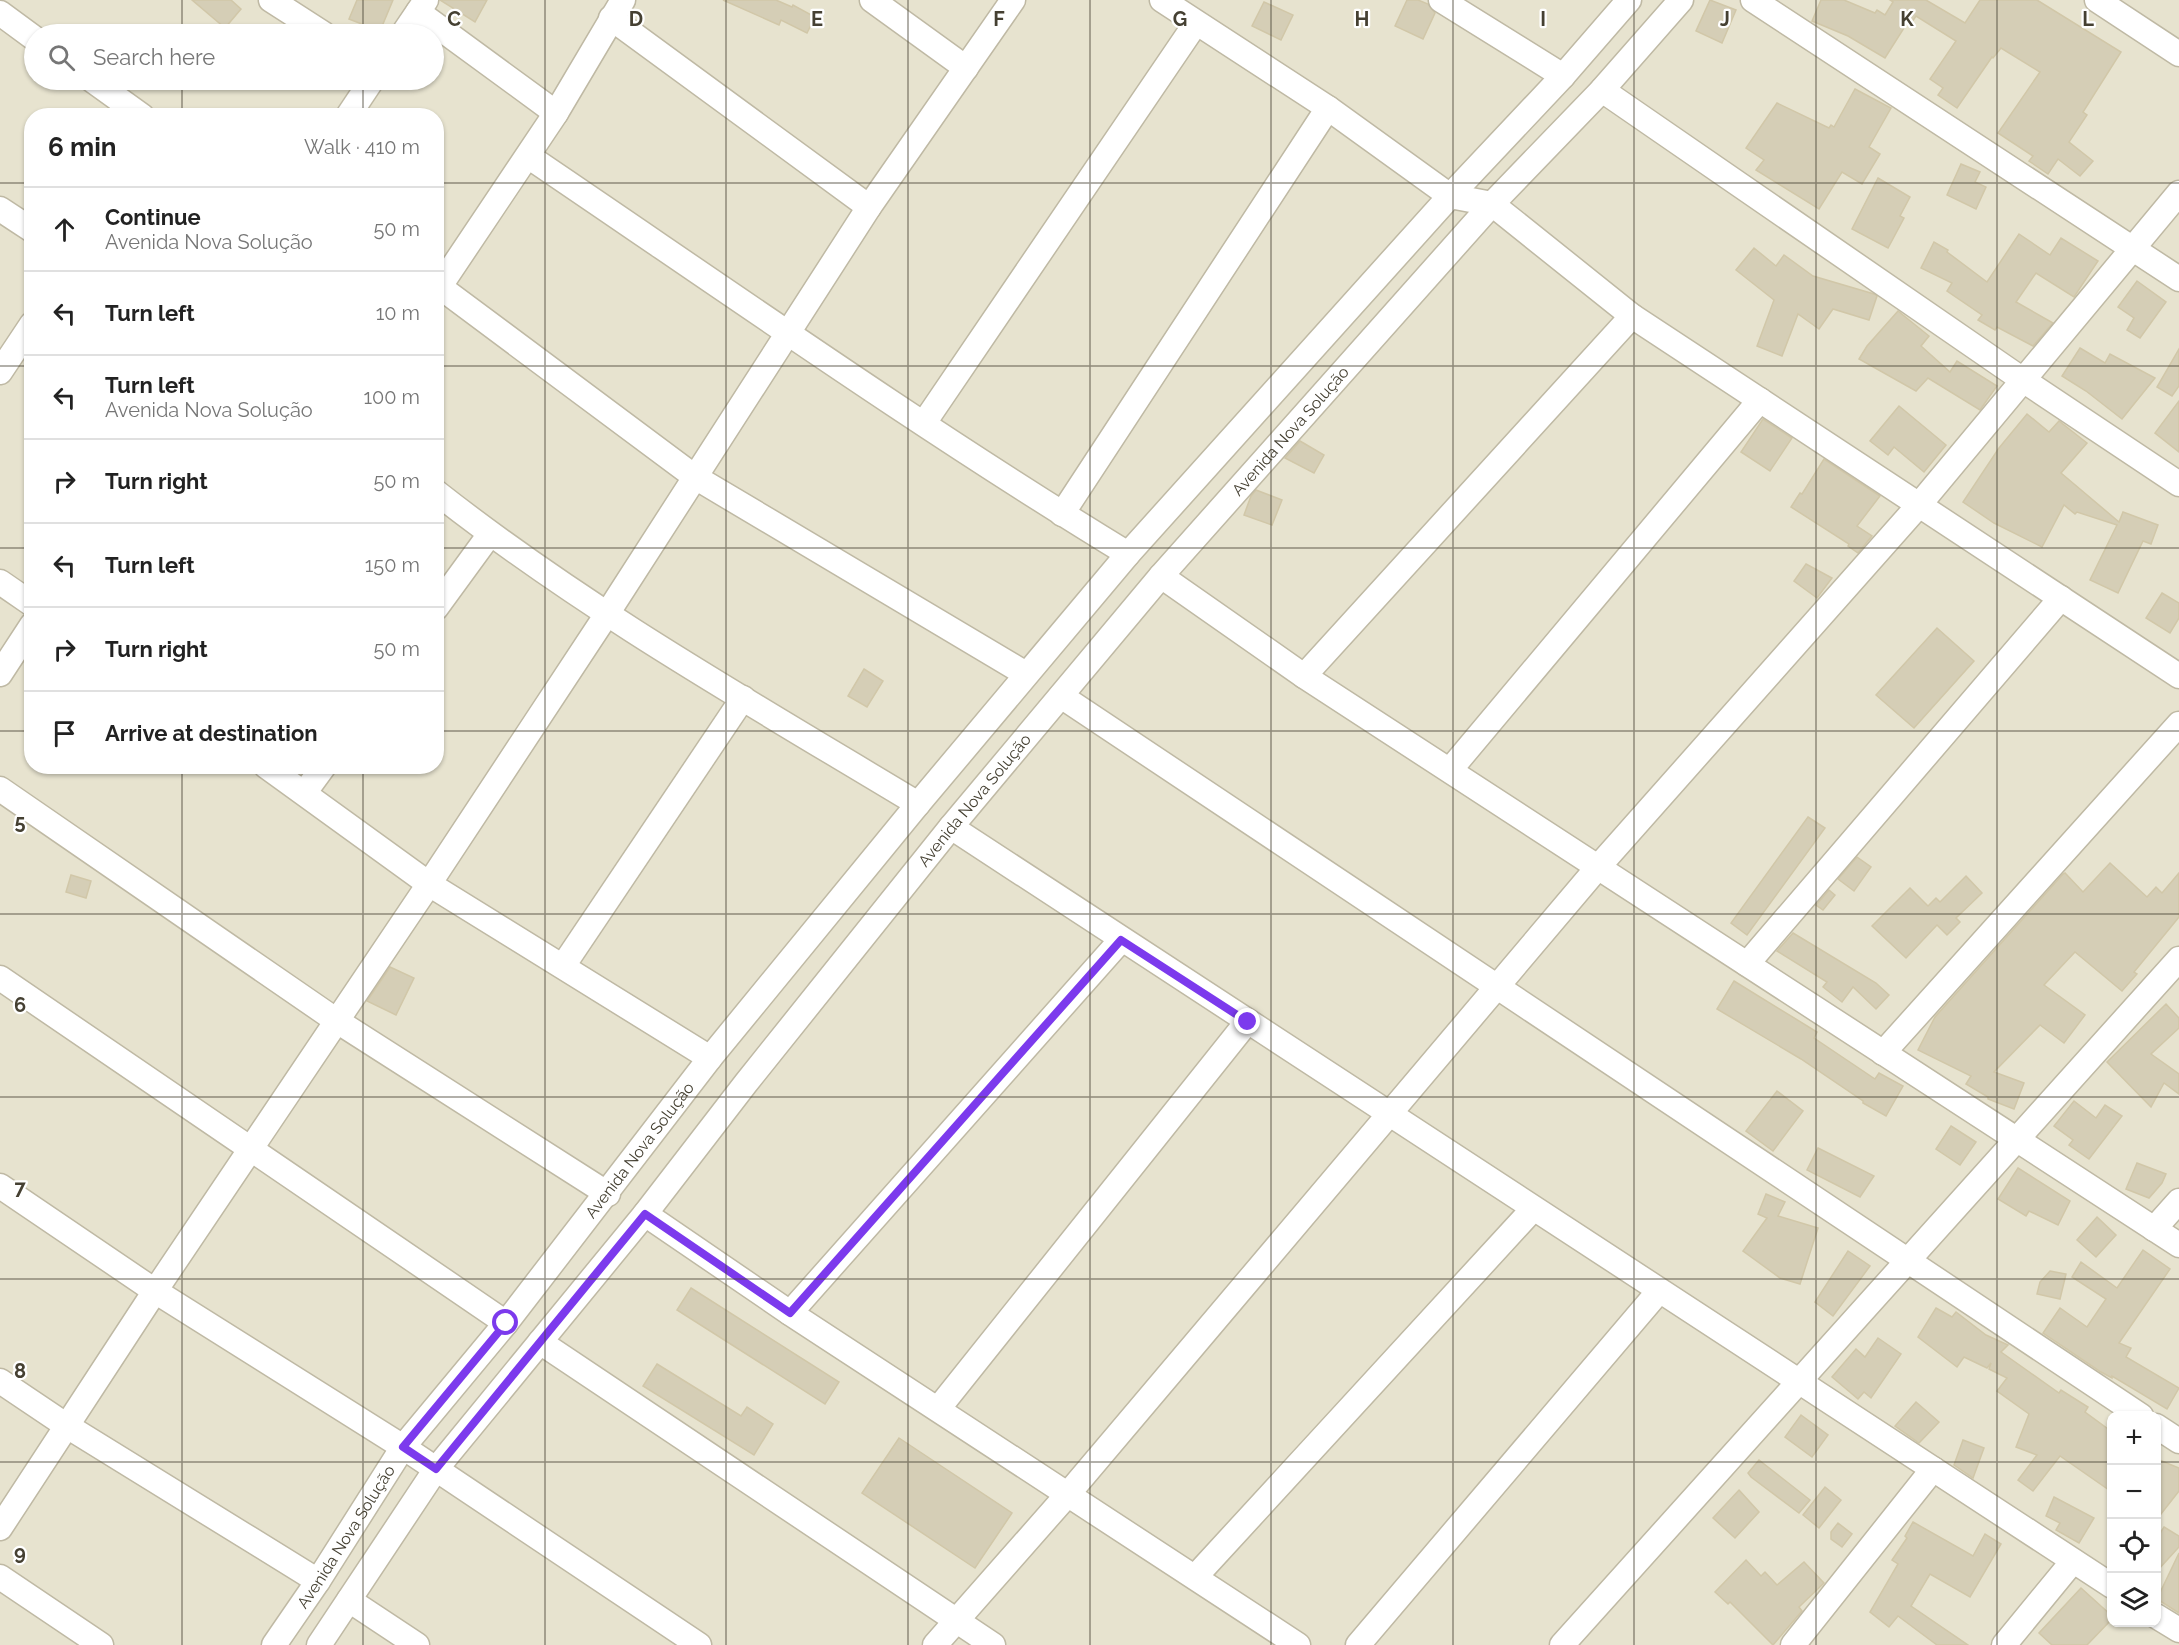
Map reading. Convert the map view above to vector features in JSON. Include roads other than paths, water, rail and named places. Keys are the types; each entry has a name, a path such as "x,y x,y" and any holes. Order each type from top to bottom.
{"street":[{"path":"271,0 308,24"},
{"path":"872,0 966,68"},
{"path":"0,1528 155,1291 337,1022 607,614 869,207 1013,0"},
{"path":"1162,0 1328,108 1450,196 1492,204 1632,316 2179,676"},
{"path":"1441,0 1563,76"},
{"name":"Avenida Nova Solução","path":"274,1645 318,1581 403,1447 506,1323 608,1194 710,1058 918,804 1128,554 1450,196 1563,76 1629,0"},
{"name":"Avenida Nova Solução","path":"319,1645 436,1469 645,1214 746,1083 951,827 1161,576 1492,204 1602,90 1681,0"},
{"path":"1753,0 2179,279"},
{"path":"2097,0 2179,54"},
{"path":"410,24 422,6 556,114"},
{"path":"444,280 556,114 617,9 869,207"},
{"path":"0,13 24,31"},
{"path":"924,423 1196,23"},
{"path":"106,90 131,108"},
{"path":"353,108 365,90"},
{"path":"1602,90 2023,380 2179,484"},
{"path":"1062,514 1328,108"},
{"path":"528,156 924,423 1062,514 1128,554"},
{"path":"935,1645 1068,1494 1599,866 1919,505 2179,193"},
{"path":"0,208 24,224"},
{"path":"444,293 695,477 1026,674"},
{"path":"1304,676 1632,316"},
{"path":"0,372 24,336"},
{"path":"1450,770 1760,400"},
{"path":"444,498 490,534 607,614 918,804"},
{"path":"444,597 490,534"},
{"path":"1161,576 1304,676 2179,1245"},
{"path":"0,582 24,598"},
{"path":"1747,964 2061,598"},
{"path":"0,674 24,637"},
{"path":"1061,696 2133,1411"},
{"path":"563,966 743,698"},
{"path":"1883,1053 2179,724"},
{"path":"278,774 429,884 710,1058"},
{"path":"305,792 318,774"},
{"path":"0,789 337,1022 608,1194"},
{"path":"951,827 2107,1583"},
{"path":"790,1313 1121,940"},
{"path":"1562,1645 2179,959"},
{"path":"0,978 506,1323"},
{"path":"938,1409 1248,1022"},
{"path":"0,1186 155,1291 403,1447 699,1645"},
{"path":"2154,1229 2179,1201"},
{"path":"1195,1578 1533,1209"},
{"path":"645,1214 790,1313 1298,1645"},
{"path":"1358,1645 1659,1291"},
{"path":"540,1342 993,1645"},
{"path":"0,1381 67,1426 318,1581"},
{"path":"2161,1429 2179,1441"},
{"path":"1793,1645 1933,1469"},
{"path":"2004,1645 2073,1561"},
{"path":"0,1577 101,1645"},
{"path":"349,1600 417,1645"},
{"path":"2161,1619 2179,1630"}]}
